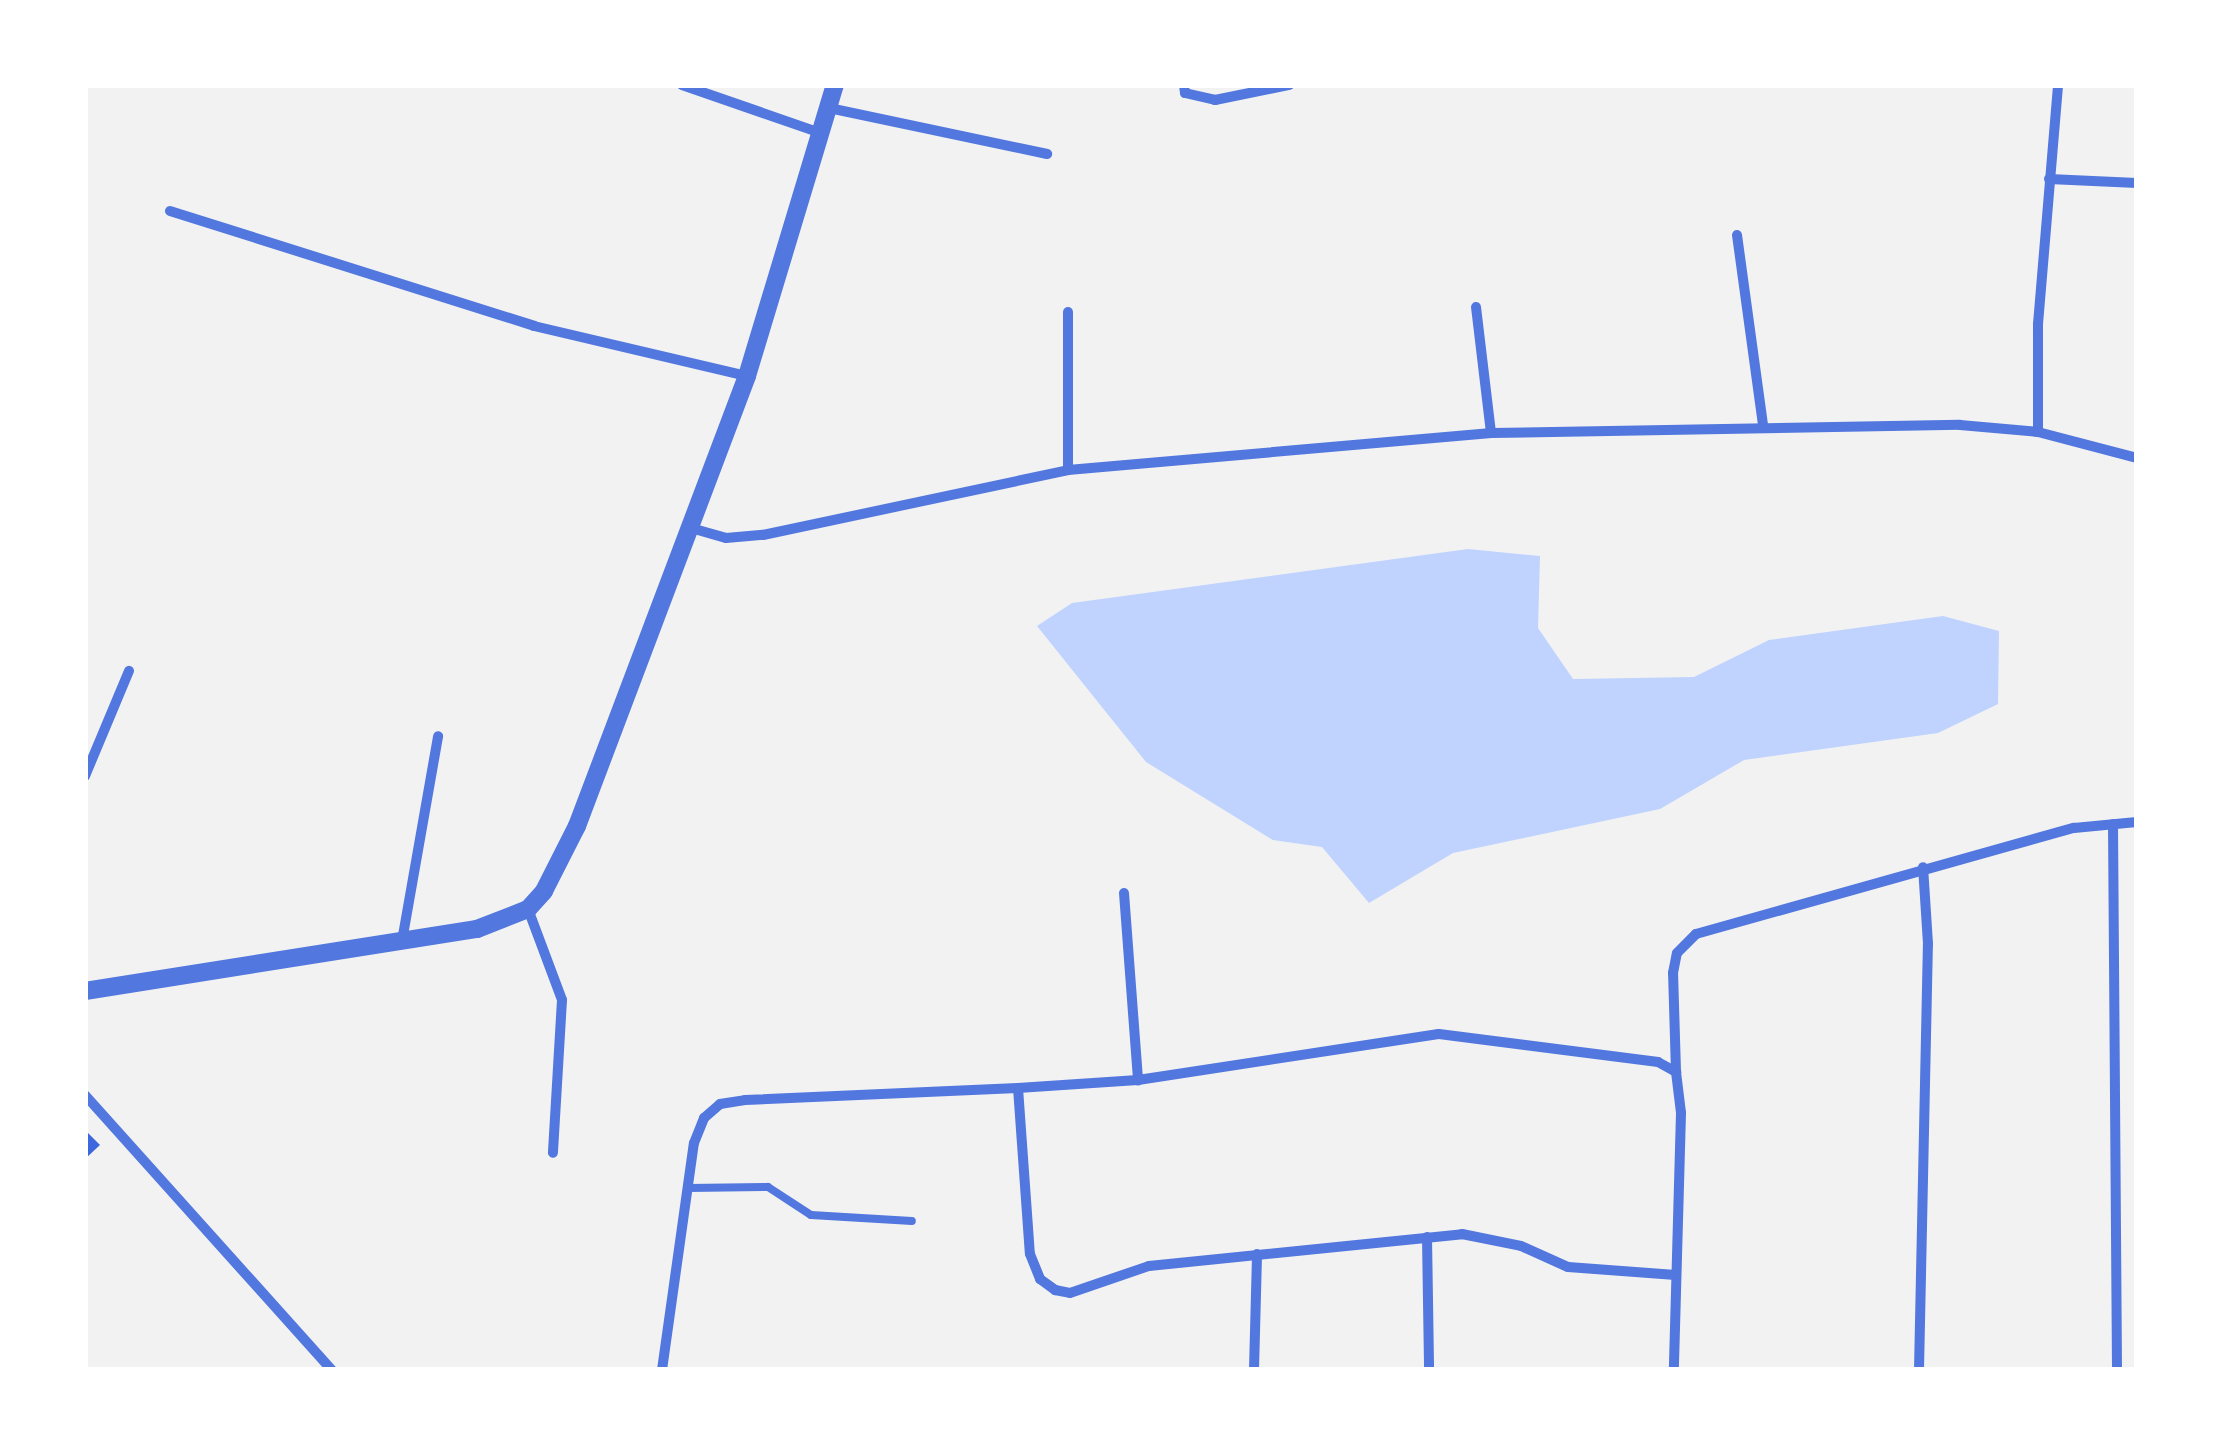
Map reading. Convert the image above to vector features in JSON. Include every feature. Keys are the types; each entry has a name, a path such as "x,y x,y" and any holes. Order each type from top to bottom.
{"street":[{"path":"682,85 821,133"},
{"path":"85,990 477,929 528,909 554,876 578,826 747,376 835,85"},
{"path":"1184,85 1186,93 1215,100 1289,85"},
{"path":"2038,432 2038,324 2058,85"},
{"path":"829,108 1047,154"},
{"path":"2049,178 2137,183"},
{"path":"170,211 534,326 747,376"},
{"path":"1737,236 1764,425"},
{"path":"1476,307 1491,433"},
{"path":"1068,312 1068,470"},
{"path":"690,528 726,538 764,536 1068,470 1491,433 1764,425 1960,425 2038,432 2137,458"},
{"path":"85,776 129,671"},
{"path":"402,941 438,736"},
{"path":"1674,1370 1673,973 1677,953 1696,934 1923,866 2074,828 2137,822"},
{"path":"2113,824 2117,1370"},
{"path":"1919,1370 1928,944 1923,866"},
{"path":"1124,893 1138,1080"},
{"path":"528,909 562,1000 554,1153"},
{"path":"662,1370 694,1143 704,1118 720,1104 1138,1080 1440,1034 1658,1062 1676,1072"},
{"path":"1018,1088 1030,1254 1040,1279 1055,1290 1070,1293 1149,1266 1426,1237 1484,1236 1568,1267 1676,1274"},
{"path":"85,1095 332,1370"},
{"path":"1426,1237 1429,1370"},
{"path":"1254,1370 1257,1254"}],"lane":[{"path":"688,1188 768,1187 812,1215 912,1221"}],"water":[{"path":"1468,549 1540,556 1538,628 1573,679 1694,677 1769,640 1943,616 1999,631 1998,704 1938,733 1744,760 1660,809 1453,853 1369,903 1322,847 1273,840 1146,762 1037,626 1072,603"}],"building":[{"path":"85,1130 100,1145 85,1159"}]}
